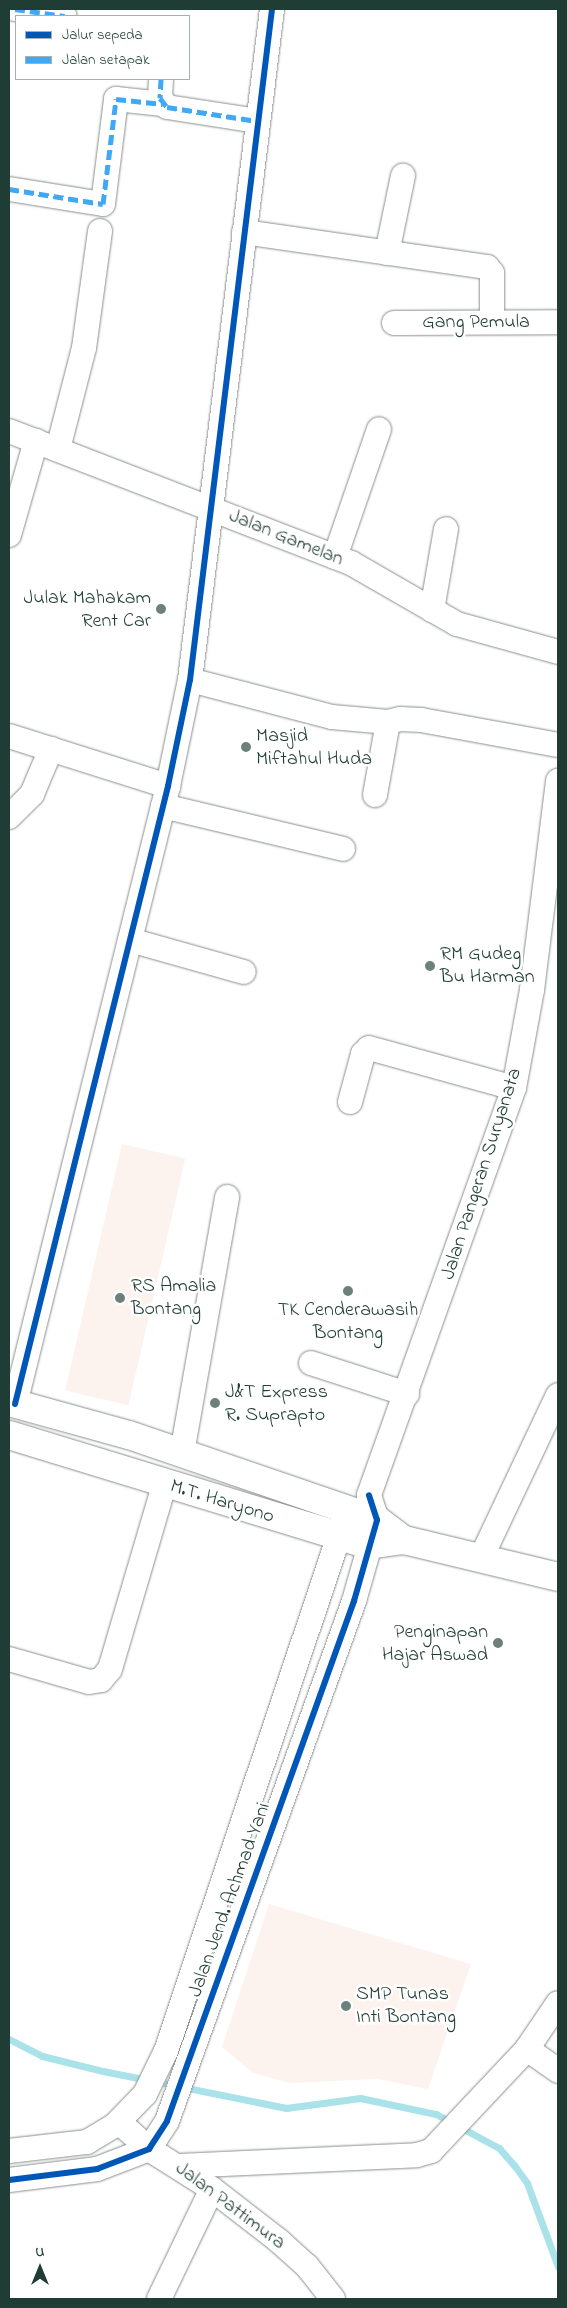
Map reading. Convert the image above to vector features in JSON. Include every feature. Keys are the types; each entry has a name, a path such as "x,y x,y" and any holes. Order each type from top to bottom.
{"main road":[{"name":"M.T. Haryono","path":"12,1403 182,1453 365,1518 404,1540 481,1558"},
{"name":"M.T. Haryono","path":"9,1435 164,1485 340,1536 365,1518"},
{"path":"481,1558 558,1577"}],"street":[{"path":"15,9 58,15"},
{"path":"12,1403 166,796 190,680 213,508 257,122 272,9"},
{"path":"161,80 163,104"},
{"path":"9,189 103,204 116,99 163,104 257,122"},
{"path":"387,253 403,176"},
{"path":"58,449 84,348 100,230"},
{"path":"244,232 491,270 492,322"},
{"name":"Gang Pemula","path":"394,323 558,322"},
{"path":"335,557 379,429"},
{"name":"Jalan Gamelan","path":"9,431 213,508 335,557 376,575 457,624 558,652"},
{"path":"9,535 36,441"},
{"path":"432,610 446,530"},
{"path":"190,680 332,717 388,722 400,719 421,720 558,745"},
{"path":"375,795 388,722"},
{"path":"9,736 51,749 166,796 343,849"},
{"path":"9,817 32,794 51,749"},
{"name":"Jalan Pangeran Suryanata","path":"365,1518 514,1088 532,990 558,781"},
{"path":"130,940 244,972"},
{"path":"350,1102 364,1054 369,1048 514,1088"},
{"path":"182,1453 227,1198"},
{"path":"311,1363 407,1394"},
{"path":"481,1558 558,1394"},
{"path":"9,1659 89,1682 101,1680 110,1670 164,1485"},
{"name":"Jalan Jend. Achmad Yani","path":"148,2149 166,2121 191,2058 354,1601 365,1518"},
{"name":"Jalan Jend. Achmad Yani","path":"9,2152 87,2142 119,2122 145,2094 166,2051 340,1536"},
{"path":"179,2166 417,2155 437,2147 527,2049 558,2002"},
{"path":"527,2049 558,2071"},
{"name":"Jalan Pattimura","path":"119,2122 148,2149 179,2166 212,2189 279,2241 307,2266 333,2299"},
{"path":"9,2180 97,2169 148,2149"},
{"path":"159,2299 212,2189"}],"shaded area":[{"name":"RS Amalia Bontang","path":"122,1144 185,1159 128,1405 65,1391"},
{"name":"SMP Tunas Inti Bontang","path":"269,1904 471,1964 428,2089 378,2079 289,2083 253,2073 222,2047"}],"waterway":[{"path":"9,2039 42,2056 103,2071 286,2108 360,2098 436,2114 499,2148 514,2165 527,2183 558,2267"}],"marked path":[{"path":"15,9 58,15"},
{"path":"161,80 160,98 167,107 257,121"},
{"path":"9,189 103,204 116,99 163,104"}],"cycle path":[{"path":"15,1404 168,786 190,680 272,9"},
{"path":"9,2180 97,2169 149,2149 167,2121 354,1601 377,1520 369,1495"}],"place":[{"name":"Julak Mahakam Rent Car","path":"161,609"},
{"name":"Masjid Miftahul Huda","path":"246,747"},
{"name":"RM Gudeg Bu Harman","path":"430,966"},
{"name":"TK Cenderawasih Bontang","path":"348,1291"},
{"name":"RS Amalia Bontang","path":"120,1298"},
{"name":"J&T Express R. Suprapto","path":"215,1403"},
{"name":"Penginapan Hajar Aswad","path":"498,1643"},
{"name":"SMP Tunas Inti Bontang","path":"346,2006"}]}
